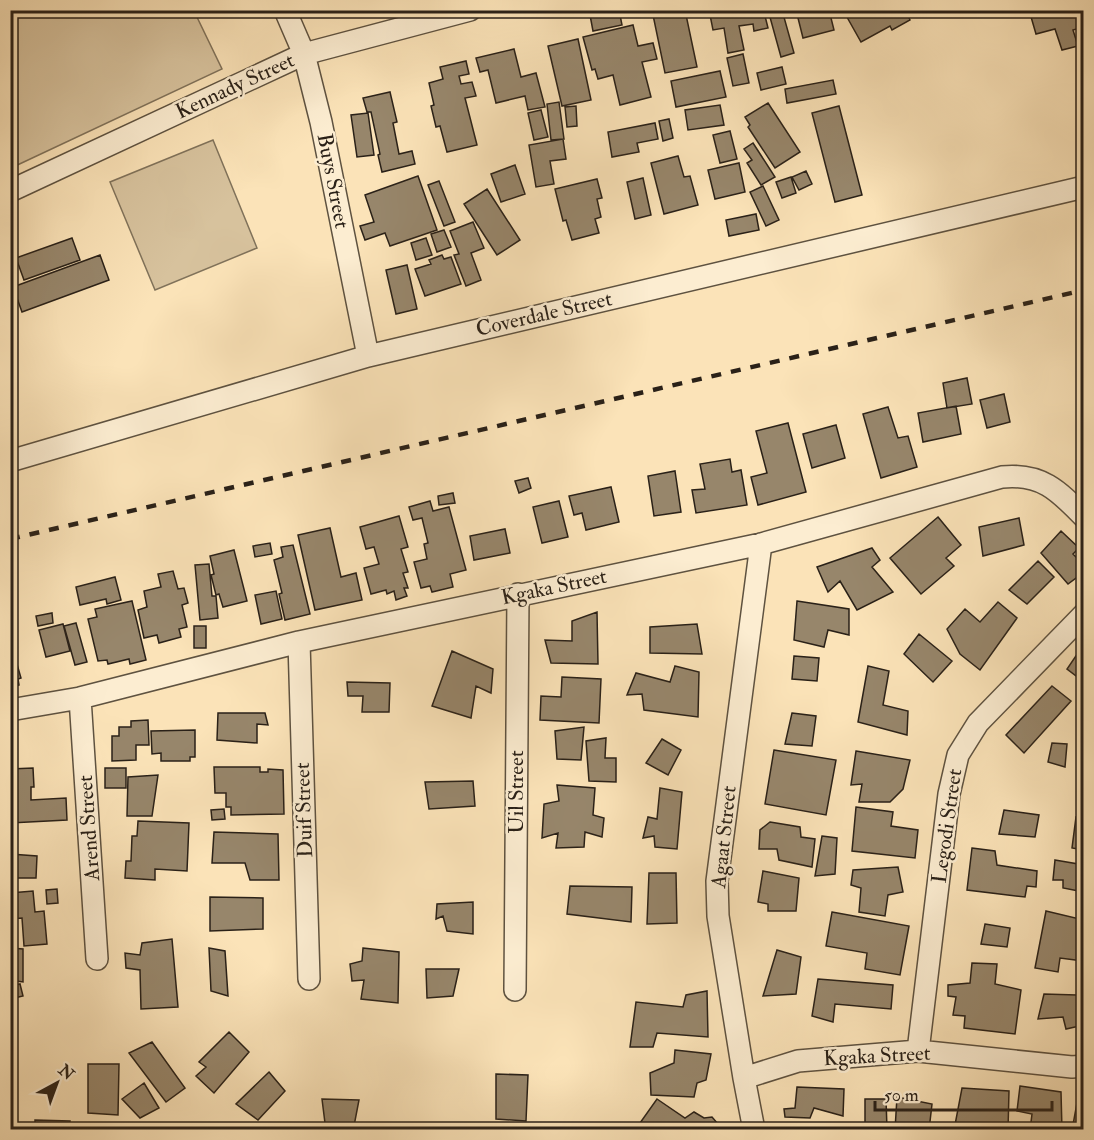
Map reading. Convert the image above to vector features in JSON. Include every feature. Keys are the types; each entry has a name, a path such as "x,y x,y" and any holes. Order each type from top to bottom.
{"street":[{"name":"Buys Street","path":"285,10 304,54 321,122 368,356"},
{"name":"Kennady Street","path":"10,191 304,54 470,10"},
{"name":"Coverdale Street","path":"10,461 368,356 1083,187"},
{"name":"Kgaka Street","path":"10,710 80,698 299,642 761,544 1002,477 1018,476 1045,482 1067,499 1083,517"},
{"name":"Agaat Street","path":"754,1130 718,916 717,881 761,544"},
{"name":"Uil Street","path":"515,990 518,594"},
{"name":"Legodi Street","path":"918,1050 949,794 958,755 978,723 1083,614"},
{"name":"Duif Street","path":"299,642 309,979"},
{"name":"Arend Street","path":"80,698 98,958"},
{"name":"Kgaka Street","path":"744,1078 798,1060 918,1050 1072,1067 1083,1066"}],"shaded area":[{"path":"10,11 194,11 222,69 11,168"},
{"path":"213,140 257,248 155,290 110,182"}],"building":[{"path":"619,10 622,25 593,31 590,15"},
{"path":"685,10 697,67 665,73 653,15"},
{"path":"709,10 767,10 768,15 765,16 768,28 754,31 753,24 739,26 744,50 728,53 724,28 713,30"},
{"path":"768,10 782,10 794,53 781,57"},
{"path":"796,10 829,10 834,30 803,38"},
{"path":"843,10 918,10 908,16 910,20 892,30 890,26 861,42"},
{"path":"1029,10 1084,10 1084,27 1073,30 1078,46 1062,50 1055,29 1036,34"},
{"path":"633,25 638,46 653,43 657,59 642,62 651,97 620,105 613,75 598,79 595,69 592,70 583,37"},
{"path":"578,39 591,100 562,106 548,46"},
{"path":"514,49 521,77 536,73 545,107 528,110 525,96 496,103 488,70 480,72 476,58"},
{"path":"743,54 749,83 733,86 727,58"},
{"path":"466,61 469,74 459,76 461,84 472,82 476,96 465,98 477,145 447,152 440,126 436,127 429,83 443,79 440,67"},
{"path":"782,67 786,84 761,90 757,73"},
{"path":"720,71 726,97 676,107 671,81"},
{"path":"833,80 836,94 787,103 785,89"},
{"path":"390,92 397,122 393,123 399,154 412,151 415,164 382,172 371,112 367,112 363,98"},
{"path":"559,102 564,139 551,140 547,104"},
{"path":"768,103 800,152 775,168 748,127 750,125 745,117"},
{"path":"720,105 724,125 688,130 685,110"},
{"path":"576,106 577,126 567,127 565,107"},
{"path":"839,106 862,195 835,202 812,113"},
{"path":"541,110 548,137 534,140 528,113"},
{"path":"368,113 374,155 357,157 351,115"},
{"path":"669,119 673,138 663,141 659,121"},
{"path":"655,123 658,139 637,143 639,152 612,157 608,132"},
{"path":"730,131 737,159 720,163 713,135"},
{"path":"563,139 566,159 550,161 554,184 536,187 529,145"},
{"path":"753,143 775,177 761,185 747,163 752,160 744,149"},
{"path":"678,156 684,177 690,176 698,205 664,214 651,163"},
{"path":"739,163 745,192 715,199 708,170"},
{"path":"515,165 525,194 501,202 491,174"},
{"path":"806,171 812,184 799,190 792,177"},
{"path":"418,176 437,230 390,246 385,233 365,240 360,226 374,222 365,195"},
{"path":"791,177 796,193 782,198 776,182"},
{"path":"643,178 651,215 635,219 627,182"},
{"path":"597,179 602,198 597,199 601,217 595,219 599,233 572,240 566,220 563,221 555,189"},
{"path":"439,181 455,222 444,226 428,185"},
{"path":"763,186 779,220 766,226 750,192"},
{"path":"487,189 520,240 497,255 464,204"},
{"path":"756,214 759,230 729,236 726,220"},
{"path":"473,222 484,248 471,253 481,280 466,286 454,255 459,254 450,231"},
{"path":"444,230 451,247 437,252 431,234"},
{"path":"72,238 80,260 24,280 16,258"},
{"path":"426,238 432,255 416,260 411,243"},
{"path":"100,255 109,280 22,312 13,287"},
{"path":"442,255 444,259 451,257 461,284 425,296 415,269 431,264 429,260"},
{"path":"407,265 417,309 396,314 386,270"},
{"path":"967,378 972,404 947,408 943,383"},
{"path":"1004,394 1010,422 987,428 980,400"},
{"path":"956,406 961,434 923,442 918,413"},
{"path":"888,407 898,438 908,436 917,467 881,478 863,414"},
{"path":"788,423 806,492 758,505 751,477 767,473 756,431"},
{"path":"836,425 845,458 812,468 803,434"},
{"path":"730,459 732,472 741,470 747,505 696,513 692,490 705,489 700,464"},
{"path":"675,471 681,512 654,516 648,476"},
{"path":"528,478 531,488 519,493 515,481"},
{"path":"611,487 619,522 586,530 582,513 574,515 569,496"},
{"path":"453,493 455,503 439,505 438,496"},
{"path":"430,501 433,511 449,507 466,570 450,574 453,587 432,592 430,586 421,588 414,562 427,559 424,544 428,543 422,518 413,520 409,507"},
{"path":"559,501 568,537 542,543 533,507"},
{"path":"399,516 408,547 401,549 408,572 403,573 408,588 404,588 407,596 396,600 394,591 387,594 386,590 371,594 364,568 379,564 374,547 366,549 360,527"},
{"path":"938,517 961,545 946,558 954,566 921,594 890,558"},
{"path":"1019,518 1024,545 983,556 979,527"},
{"path":"330,528 341,577 356,573 362,600 315,610 298,535"},
{"path":"505,529 510,553 474,560 470,536"},
{"path":"1061,531 1079,548 1073,554 1084,565 1084,572 1068,584 1041,553"},
{"path":"270,543 272,554 255,557 253,546"},
{"path":"293,545 310,614 285,620 279,594 282,593 274,560 283,557 281,547"},
{"path":"872,548 880,560 872,567 893,592 857,610 840,581 828,592 817,567"},
{"path":"234,550 247,601 223,607 219,594 216,595 211,575 214,574 210,556"},
{"path":"1038,561 1054,577 1027,604 1009,590"},
{"path":"209,564 212,596 216,596 218,618 200,620 195,565"},
{"path":"173,571 178,589 184,588 188,603 182,605 187,627 179,629 181,637 159,643 157,635 144,638 138,610 147,607 144,591 161,587 158,574"},
{"path":"115,577 121,600 107,604 106,599 80,605 76,587"},
{"path":"276,591 282,619 261,624 255,595"},
{"path":"132,601 146,660 130,664 129,659 108,664 107,660 98,661 88,619 97,617 95,609"},
{"path":"797,601 849,609 849,635 828,630 824,647 794,640"},
{"path":"998,602 1017,618 980,670 960,654 947,629 965,609 980,622"},
{"path":"597,612 598,664 551,663 545,640 572,641 572,621"},
{"path":"52,613 53,623 38,626 36,616"},
{"path":"76,623 87,662 75,665 64,626"},
{"path":"63,624 70,651 46,657 39,630"},
{"path":"697,624 702,654 650,653 650,627"},
{"path":"194,626 206,626 206,648 194,648"},
{"path":"919,634 952,661 933,682 904,654"},
{"path":"10,640 21,678 18,679 19,685 10,688"},
{"path":"1080,650 1084,652 1084,682 1067,669"},
{"path":"452,651 493,669 491,693 476,686 471,718 432,706"},
{"path":"794,656 819,658 817,681 792,679"},
{"path":"675,666 699,672 698,717 644,710 642,694 627,695 636,673 670,682"},
{"path":"868,666 889,671 883,705 908,711 907,735 858,722"},
{"path":"562,677 601,679 599,723 540,720 541,696 561,697"},
{"path":"347,682 390,683 389,712 362,712 363,696 348,696"},
{"path":"1052,686 1071,701 1024,753 1006,735"},
{"path":"218,713 265,713 268,725 257,724 257,743 217,740"},
{"path":"792,713 816,716 812,746 785,744"},
{"path":"148,720 149,745 136,745 136,760 112,761 112,736 119,736 119,727 131,727 131,721"},
{"path":"584,727 581,760 557,759 555,731"},
{"path":"195,730 195,757 190,757 190,761 161,761 161,753 152,754 151,731"},
{"path":"606,738 605,758 616,758 616,782 589,781 586,741"},
{"path":"662,739 681,750 668,775 646,763"},
{"path":"1052,743 1067,744 1065,767 1048,762"},
{"path":"774,750 836,760 826,815 765,804"},
{"path":"856,751 910,760 903,789 890,802 859,802 862,784 851,785"},
{"path":"214,767 260,767 260,772 268,772 268,769 283,770 284,814 231,815 231,807 226,807 226,793 215,793"},
{"path":"33,768 34,787 31,787 31,800 66,798 67,820 10,823 10,769"},
{"path":"105,768 126,768 126,788 105,788"},
{"path":"158,775 152,816 127,816 128,777"},
{"path":"473,781 475,806 429,809 425,782"},
{"path":"557,785 595,788 593,815 604,818 602,837 585,832 584,847 556,848 558,833 542,838 544,804 559,801"},
{"path":"660,788 682,792 677,849 655,847 654,836 643,838 648,817 657,819"},
{"path":"856,807 893,812 891,826 918,830 915,858 852,851"},
{"path":"224,809 225,819 212,820 211,810"},
{"path":"1004,810 1039,815 1035,837 999,834"},
{"path":"1076,817 1084,819 1084,850 1072,848"},
{"path":"138,821 189,823 187,871 155,869 155,880 125,878 126,861 131,861 132,836 137,836"},
{"path":"770,822 800,827 801,837 815,839 812,867 779,860 777,849 759,849 760,830"},
{"path":"214,832 278,834 279,880 250,880 245,863 212,863"},
{"path":"822,836 837,838 835,874 815,876"},
{"path":"972,848 995,851 997,865 1037,871 1036,887 1027,886 1025,897 967,890"},
{"path":"10,854 37,856 36,878 10,878"},
{"path":"1055,860 1084,865 1084,892 1063,888 1063,880 1053,880"},
{"path":"898,867 903,892 888,895 885,916 859,912 861,888 851,885 853,870"},
{"path":"763,871 799,878 796,911 768,911 768,904 758,902"},
{"path":"649,873 676,873 677,923 647,924"},
{"path":"570,886 632,887 631,922 567,914"},
{"path":"57,889 58,903 47,904 46,890"},
{"path":"33,891 35,912 44,911 47,944 24,946 22,918 10,919 10,893"},
{"path":"210,897 263,898 263,929 210,931"},
{"path":"473,902 473,934 447,931 443,916 436,919 437,904"},
{"path":"1046,911 1084,920 1084,968 1083,961 1060,958 1058,972 1035,968"},
{"path":"832,912 909,926 900,975 865,969 867,953 826,946"},
{"path":"985,924 1010,928 1007,947 981,944"},
{"path":"172,939 178,1007 141,1009 140,970 126,968 125,953 140,955 142,943"},
{"path":"10,948 23,949 23,982 10,980"},
{"path":"209,948 225,951 228,996 211,991"},
{"path":"363,948 399,952 398,1003 361,999 364,980 352,981 350,964 362,961"},
{"path":"777,950 801,957 796,994 763,996"},
{"path":"972,963 997,964 995,984 1021,990 1015,1034 964,1028 965,1016 953,1015 956,997 948,996 948,985 970,983"},
{"path":"426,969 459,969 453,996 427,998"},
{"path":"818,979 893,985 891,1009 835,1004 833,1022 812,1016"},
{"path":"20,984 23,996 10,999 10,986"},
{"path":"1084,986 1084,1025 1066,1029 1063,1017 1038,1019 1044,994 1077,995"},
{"path":"707,991 708,1037 657,1033 653,1047 630,1047 636,1002 683,1007 686,995"},
{"path":"229,1032 249,1052 214,1093 196,1076 206,1067 199,1062"},
{"path":"152,1042 185,1088 166,1102 129,1053"},
{"path":"675,1050 711,1054 706,1080 697,1083 694,1097 651,1095 650,1073 674,1063"},
{"path":"88,1064 119,1064 118,1115 88,1113"},
{"path":"269,1072 285,1091 258,1120 236,1104"},
{"path":"496,1074 528,1075 526,1121 496,1119"},
{"path":"144,1083 159,1108 140,1118 122,1099"},
{"path":"1020,1086 1061,1092 1062,1130 1030,1130 1032,1114 1017,1111"},
{"path":"797,1087 844,1089 843,1116 814,1108 810,1118 785,1117 784,1109 795,1108"},
{"path":"962,1088 1009,1091 1008,1130 954,1130"},
{"path":"1079,1092 1084,1092 1084,1130 1072,1130"},
{"path":"897,1097 932,1104 929,1130 895,1130"},
{"path":"322,1099 359,1100 354,1126 325,1123"},
{"path":"657,1099 685,1118 694,1112 704,1118 712,1117 719,1125 716,1130 635,1130"},
{"path":"865,1099 886,1099 887,1129 865,1128"},
{"path":"35,1120 70,1121 69,1130 35,1130"},
{"path":"784,1126 851,1128 851,1130 784,1130"}],"railway":[{"path":"10,539 1084,290"}]}
